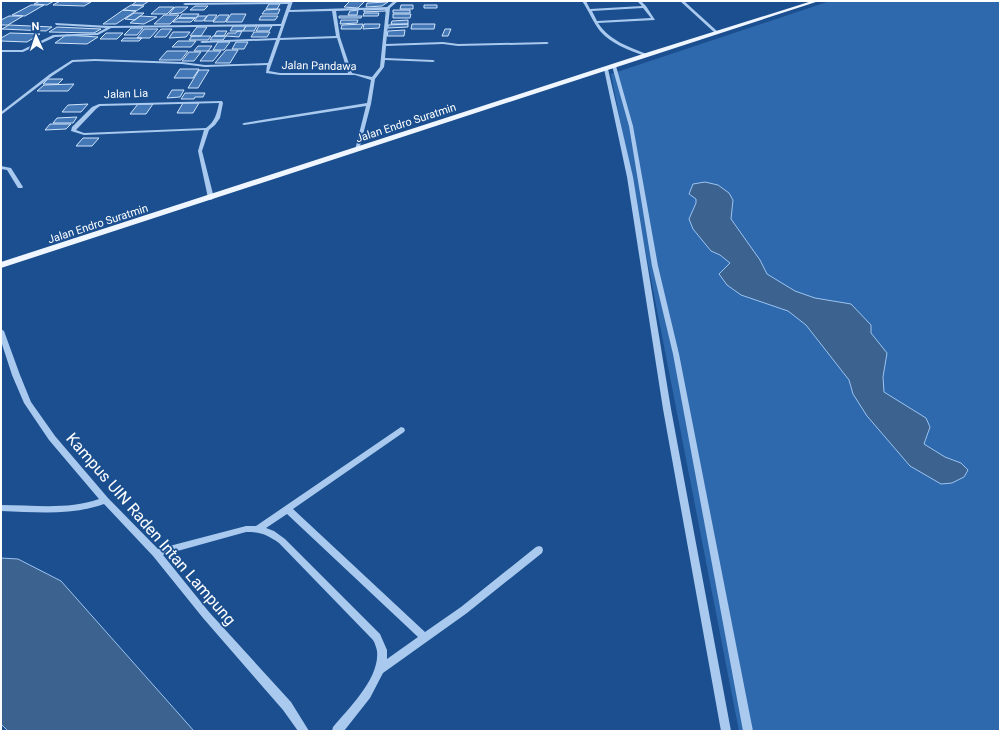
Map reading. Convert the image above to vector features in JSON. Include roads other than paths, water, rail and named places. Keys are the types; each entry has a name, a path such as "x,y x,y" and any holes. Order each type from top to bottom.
{"main road":[{"name":"Jalan Endro Suratmin","path":"1,265 716,32 817,1"}],"street":[{"path":"287,11 388,8 396,1"},
{"path":"584,1 602,31 626,47 649,54"},
{"path":"682,1 716,32"},
{"path":"844,1 866,1"},
{"path":"185,4 291,2"},
{"name":"Jalan Pandawa","path":"291,2 267,72 273,74 350,74 373,79 369,104 357,150"},
{"path":"597,22 654,19 640,2"},
{"path":"373,79 382,67 388,8"},
{"path":"590,10 645,8"},
{"path":"334,10 338,37 350,74"},
{"path":"56,24 110,27 282,25"},
{"path":"1,52 23,51 54,36 98,34 110,27"},
{"path":"202,42 338,37"},
{"path":"384,45 443,43 458,45 547,43"},
{"path":"383,59 433,61"},
{"path":"1,114 51,75 72,61 95,60 182,63 205,66 270,64"},
{"path":"614,66 631,126 655,266 676,354 748,731"},
{"path":"606,69 630,177 667,409 726,731"},
{"name":"Jalan Lia","path":"207,129 84,134 74,131 74,128 99,105 220,102 222,103 215,123 207,129 200,151 210,198"},
{"path":"244,124 369,104"},
{"path":"1,167 9,169 20,187"},
{"name":"Kampus UIN Raden Intan Lampung","path":"1,331 16,375 28,403 52,438 105,500 156,553 206,615 286,706 304,731"},
{"path":"258,529 401,430"},
{"path":"1,508 73,509 90,506 105,500"},
{"path":"287,508 425,638"},
{"path":"156,553 246,529 258,529 271,533 282,541 377,637 382,652 380,670 370,689 337,731"},
{"path":"380,670 464,610 539,550"}]}
